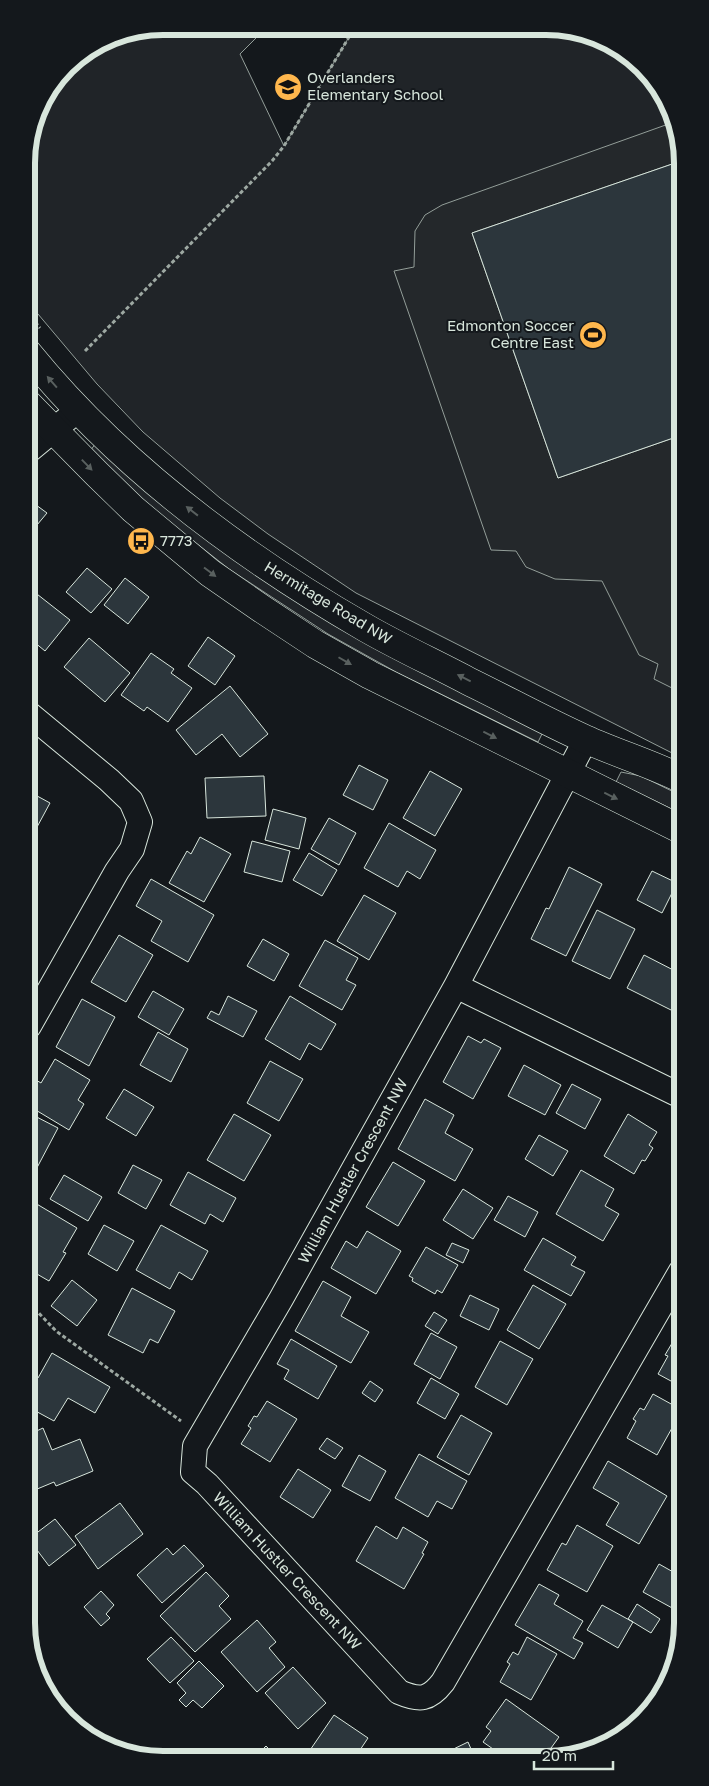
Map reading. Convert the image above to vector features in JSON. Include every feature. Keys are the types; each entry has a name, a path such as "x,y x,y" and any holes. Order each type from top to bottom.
{"street":[{"name":"Hermitage Road NW","path":"36,343 53,384 78,410 171,494 218,532 317,599 368,630 586,739 674,775"},
{"path":"35,445 78,410"},
{"path":"35,411 133,509 210,573 262,610 315,644 370,675 674,827"},
{"path":"35,719 109,780 131,801 140,822 132,849 117,871 35,1015"},
{"name":"William Hustler Crescent NW","path":"586,739 456,986 281,1299 194,1446 193,1472 207,1484 399,1692 412,1697 422,1698 434,1693 443,1682 674,1285"},
{"path":"456,986 674,1093"}],"path":[{"path":"85,351 272,161 284,146 351,35"},
{"path":"35,1309 56,1332 201,1435"}],"shaded area":[{"path":"163,35 259,35 240,54 284,146 350,35 546,35 571,37 603,48 630,67 648,85 664,114 673,146 674,754 356,593 268,534 220,498 143,432 97,384 35,310 35,154 39,130 52,99 57,92 72,72 92,57 106,48 138,37"},
{"path":"668,124 673,146 674,163 472,233 558,478 674,438 674,689 654,679 658,664 639,655 602,581 555,579 526,567 516,551 491,550 394,271 414,267 415,231 425,215 442,205"},
{"path":"96,443 543,732 538,742 396,672 328,634 229,569 155,511 90,451"},
{"path":"621,772 641,776 674,792 674,810 616,782"}],"building":[{"name":"Edmonton Soccer Centre East","path":"674,163 674,438 558,478 472,233"},
{"path":"35,504 47,513 37,525 35,523"},
{"path":"87,568 112,589 91,613 66,592"},
{"path":"125,578 149,597 128,624 104,605"},
{"path":"35,592 70,620 45,651 35,643"},
{"path":"208,637 235,656 215,685 188,666"},
{"path":"89,638 130,673 105,702 64,667"},
{"path":"151,653 174,669 171,673 192,688 168,722 147,707 144,711 121,695"},
{"path":"230,686 268,734 240,757 222,734 196,755 176,730"},
{"path":"359,765 388,780 373,810 343,795"},
{"path":"430,771 462,789 435,836 403,818"},
{"path":"264,776 266,816 207,818 205,778"},
{"path":"35,795 50,803 35,831"},
{"path":"273,809 306,818 299,849 265,840"},
{"path":"329,818 356,833 339,865 311,849"},
{"path":"389,823 436,850 420,879 407,871 398,887 364,868"},
{"path":"200,837 231,854 204,902 169,883 187,851 191,854"},
{"path":"252,841 290,851 282,882 244,872"},
{"path":"309,853 337,870 322,896 293,880"},
{"path":"569,867 602,884 566,956 531,939 546,908 549,909"},
{"path":"652,871 674,882 674,889 662,913 637,900"},
{"path":"151,879 214,915 188,962 151,941 162,921 136,906"},
{"path":"364,895 396,913 369,960 337,941"},
{"path":"597,910 635,929 610,979 572,961"},
{"path":"119,935 153,955 126,1002 91,982"},
{"path":"263,939 289,954 274,981 247,966"},
{"path":"325,940 358,958 346,980 356,985 342,1010 299,986"},
{"path":"644,955 674,970 674,1009 673,1011 627,988"},
{"path":"153,991 184,1009 169,1035 138,1017"},
{"path":"228,996 257,1011 243,1037 207,1018 211,1011 219,1015"},
{"path":"290,996 336,1024 321,1050 309,1043 300,1060 265,1039"},
{"path":"82,999 115,1017 89,1066 56,1047"},
{"path":"158,1032 188,1049 171,1082 140,1065"},
{"path":"468,1036 481,1043 484,1039 501,1048 473,1099 443,1082"},
{"path":"55,1059 90,1080 78,1100 84,1104 69,1130 35,1110 35,1082 36,1080 41,1083"},
{"path":"270,1061 303,1079 279,1121 247,1103"},
{"path":"524,1065 561,1085 545,1115 508,1096"},
{"path":"572,1084 601,1099 585,1129 556,1113"},
{"path":"124,1089 154,1107 136,1136 106,1118"},
{"path":"425,1099 454,1115 445,1133 473,1149 455,1181 398,1149"},
{"path":"234,1114 271,1135 244,1181 207,1160"},
{"path":"628,1114 657,1132 649,1145 653,1148 645,1161 642,1160 634,1174 604,1156"},
{"path":"35,1116 58,1128 35,1171"},
{"path":"539,1135 568,1151 553,1176 525,1159"},
{"path":"393,1162 425,1181 398,1226 366,1207"},
{"path":"133,1165 162,1180 146,1209 118,1193"},
{"path":"581,1170 614,1189 605,1206 619,1214 603,1241 556,1214"},
{"path":"188,1172 236,1198 223,1222 210,1214 205,1224 170,1205"},
{"path":"64,1175 102,1197 88,1221 50,1199"},
{"path":"463,1189 493,1208 473,1239 443,1220"},
{"path":"508,1196 538,1212 525,1237 494,1220"},
{"path":"35,1203 77,1228 63,1252 66,1253 49,1281 35,1273"},
{"path":"104,1225 134,1241 117,1271 88,1254"},
{"path":"161,1225 208,1251 192,1280 179,1272 170,1289 136,1270"},
{"path":"367,1231 401,1251 376,1294 331,1268 346,1241 357,1248"},
{"path":"543,1238 576,1257 571,1265 585,1272 571,1296 524,1270"},
{"path":"452,1243 469,1250 463,1263 446,1255"},
{"path":"426,1247 458,1265 442,1293 437,1290 435,1294 412,1281 413,1278 409,1276"},
{"path":"72,1280 97,1300 77,1326 51,1306"},
{"path":"323,1281 351,1297 341,1316 369,1332 351,1363 295,1331"},
{"path":"533,1285 566,1304 539,1349 507,1330"},
{"path":"132,1288 175,1311 158,1343 150,1339 143,1353 108,1335"},
{"path":"470,1295 499,1309 489,1330 460,1316"},
{"path":"434,1312 447,1320 438,1334 425,1326"},
{"path":"431,1333 457,1347 440,1379 414,1364"},
{"path":"291,1339 337,1366 318,1399 284,1379 289,1370 277,1364"},
{"path":"674,1340 674,1383 658,1374 668,1356 665,1355"},
{"path":"500,1341 533,1359 507,1405 475,1387"},
{"path":"52,1353 110,1387 95,1413 68,1398 54,1421 35,1411 35,1378 36,1376 38,1378"},
{"path":"431,1378 459,1394 445,1419 417,1403"},
{"path":"370,1381 383,1390 375,1402 362,1393"},
{"path":"653,1394 674,1406 674,1424 657,1455 627,1438 636,1421 633,1419 640,1408 644,1410"},
{"path":"267,1401 297,1419 270,1462 241,1444 251,1428 248,1426 254,1416 257,1417"},
{"path":"461,1415 492,1433 469,1475 437,1457"},
{"path":"43,1428 52,1450 80,1439 93,1471 56,1486 54,1482 35,1490 35,1432"},
{"path":"327,1438 343,1448 335,1459 319,1449"},
{"path":"419,1454 467,1481 452,1509 437,1501 428,1517 395,1498"},
{"path":"359,1455 386,1471 370,1501 342,1486"},
{"path":"608,1461 667,1496 639,1544 606,1525 619,1503 593,1488"},
{"path":"298,1469 331,1490 313,1518 280,1497"},
{"path":"120,1503 143,1534 98,1569 75,1536"},
{"path":"55,1519 76,1545 49,1566 35,1547 35,1534"},
{"path":"577,1525 613,1546 587,1592 547,1570 562,1543 566,1545"},
{"path":"376,1526 397,1539 403,1527 428,1542 422,1553 424,1554 404,1589 356,1561"},
{"path":"184,1545 204,1566 162,1603 137,1575 167,1548 173,1555"},
{"path":"659,1564 674,1572 674,1609 643,1592"},
{"path":"206,1572 229,1596 219,1606 231,1619 195,1652 160,1616"},
{"path":"539,1584 559,1595 554,1604 583,1621 573,1638 583,1643 574,1659 515,1625"},
{"path":"101,1591 114,1605 106,1614 110,1618 101,1626 84,1607"},
{"path":"637,1604 660,1619 651,1633 628,1619"},
{"path":"602,1605 633,1622 618,1648 587,1630"},
{"path":"257,1620 276,1642 269,1648 285,1667 257,1692 221,1652"},
{"path":"171,1637 194,1661 170,1683 147,1659"},
{"path":"527,1637 557,1654 531,1700 500,1682 510,1664 507,1662 513,1652 518,1655"},
{"path":"199,1661 224,1686 202,1708 193,1700 186,1707 179,1700 186,1693 177,1683"},
{"path":"293,1667 326,1703 298,1729 265,1693"},
{"path":"506,1699 559,1737 549,1751 496,1751 483,1742 491,1731 486,1727"},
{"path":"334,1715 368,1738 359,1751 309,1751"},
{"path":"468,1742 472,1751 449,1751"},
{"path":"266,1746 271,1751 261,1751"}],"place":[{"name":"Overlanders Elementary School","path":"288,87"},
{"name":"Edmonton Soccer Centre East","path":"593,335"},
{"name":"7773","path":"141,541"}]}
